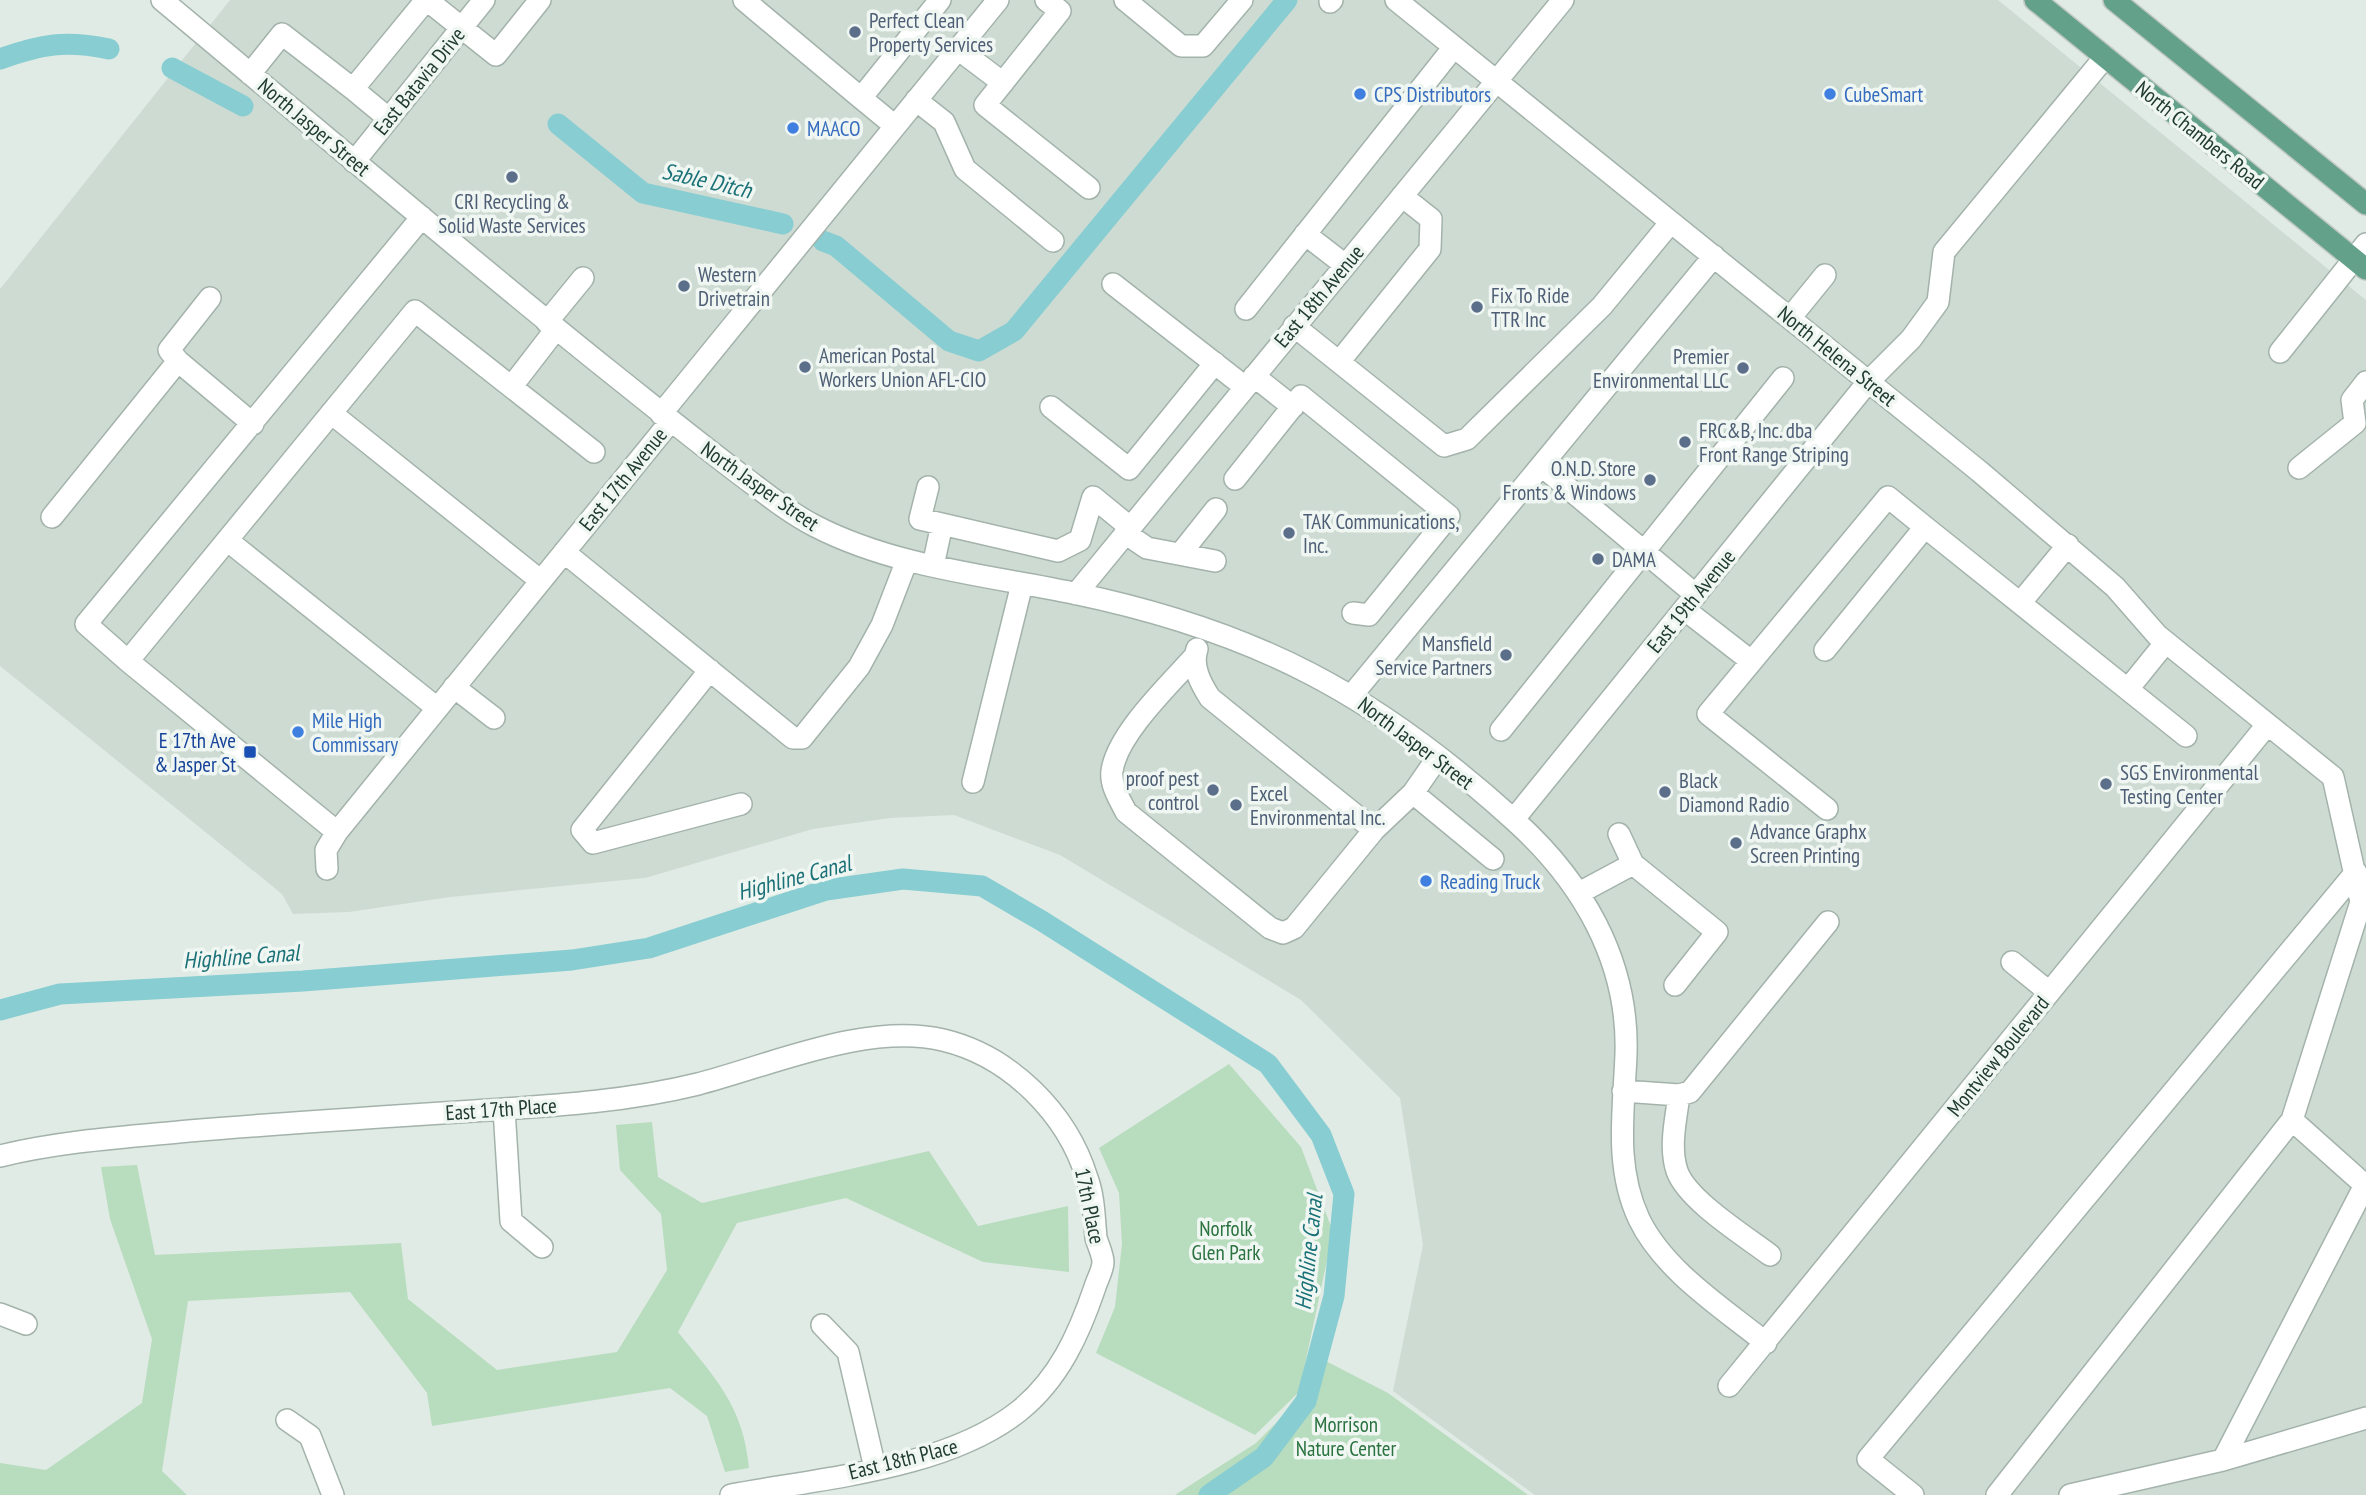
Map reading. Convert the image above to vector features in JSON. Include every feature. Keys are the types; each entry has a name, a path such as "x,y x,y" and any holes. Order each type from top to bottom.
{"main road":[{"name":"North Chambers Road","path":"2035,0 2362,258"},
{"path":"2114,0 2366,204"}],"street":[{"name":"North Jasper Street","path":"162,0 665,418 807,522 875,551 933,566 1076,594 1205,627 1288,660 1352,695 1412,734 1514,819 1553,860 1579,893 1598,924 1613,960 1624,1006 1622,1156 1627,1184 1642,1225 1658,1248 1686,1277 1766,1343"},
{"path":"353,89 427,0 496,55 540,0"},
{"name":"East Batavia Drive","path":"354,162 484,0"},
{"path":"744,0 895,125"},
{"path":"861,99 940,0"},
{"name":"East 17th Avenue","path":"327,869 326,850 337,832 541,581 895,125 998,0"},
{"path":"1046,0 1060,11 985,105 1088,188"},
{"path":"1125,0 1181,47 1203,46 1242,0"},
{"name":"North Helena Street","path":"1396,0 2068,545 2115,587 2144,622 2166,642 2333,777 2364,904"},
{"name":"East 18th Avenue","path":"1076,594 1563,0"},
{"path":"250,74 282,34 388,118"},
{"path":"1246,309 1454,47"},
{"path":"958,49 1003,83"},
{"name":"East 19th Avenue","path":"1514,819 1868,382 1910,339 1938,302 1944,252 2105,57"},
{"path":"916,100 943,122 965,169 1053,241"},
{"path":"1339,362 1430,249 1431,219 1402,196"},
{"path":"337,832 86,624 422,217"},
{"path":"1294,326 1444,446 1467,439 1602,306 1671,222"},
{"path":"1305,234 1345,265"},
{"path":"1352,695 1543,467 1714,256"},
{"path":"2280,352 2362,258"},
{"path":"1790,318 1825,275"},
{"path":"512,386 583,278"},
{"path":"1113,284 1215,363 1293,407"},
{"path":"210,298 169,350 178,361 253,424"},
{"path":"128,661 415,311 594,452"},
{"path":"52,517 178,361"},
{"path":"1051,407 1129,469 1215,363"},
{"path":"1501,730 1783,379"},
{"path":"2299,468 2355,423 2352,400 2366,382"},
{"path":"1235,479 1301,396 1449,516 1369,615 1353,613"},
{"path":"331,413 541,581"},
{"path":"1543,467 1644,550 1690,602 1751,661"},
{"path":"928,487 920,519 1058,551 1080,540 1093,497 1147,548 1215,561"},
{"path":"1826,810 1708,715 1888,497 2186,736"},
{"path":"1181,553 1216,509"},
{"path":"933,566 942,524"},
{"path":"1825,650 1925,527"},
{"path":"228,540 437,708"},
{"path":"2021,603 2068,545"},
{"path":"564,552 793,738 803,738 859,667 882,625 907,560"},
{"path":"972,782 1021,584"},
{"path":"1205,627 1195,656 1133,728 1119,751 1112,771 1114,787 1126,812 1270,928 1283,933 1294,928 1374,830 1413,793 1438,757"},
{"path":"2128,690 2166,642"},
{"path":"1195,656 1199,681 1210,698 1374,830"},
{"path":"710,670 582,830 593,843 741,804"},
{"path":"454,687 494,718"},
{"name":"Montview Boulevard","path":"1729,1386 2267,725"},
{"path":"1413,793 1493,859"},
{"path":"1619,834 1633,864 1717,932 1675,985"},
{"path":"1579,893 1633,864"},
{"path":"1913,1495 1868,1460 2356,872"},
{"path":"1997,1495 2292,1120 2364,904"},
{"path":"1623,1091 1679,1094 1690,1092 1828,922"},
{"path":"2012,962 2049,992"},
{"name":"East 17th Place","path":"0,1156 119,1137 562,1106 651,1094 842,1045 892,1036 909,1035 948,1041 992,1060"},
{"name":"17th Place","path":"992,1060 1023,1081 1048,1108 1080,1157 1089,1182 1097,1242 1103,1261"},
{"path":"1679,1094 1674,1134 1678,1173 1688,1190 1770,1255"},
{"path":"504,1109 511,1222 542,1247"},
{"path":"2223,1460 2366,1186 2292,1120"},
{"name":"East 18th Place","path":"731,1495 875,1468 960,1447 984,1435 1021,1409 1059,1368 1072,1348 1103,1261"},
{"path":"0,1314 26,1324"},
{"path":"822,1325 848,1352 875,1468"},
{"path":"2070,1495 2223,1460 2366,1418"},
{"path":"287,1420 310,1436 332,1495"}],"shaded area":[{"path":"230,0 1998,0 2366,300 2366,1495 1535,1495 1393,1391 1423,1245 1400,1098 1301,1000 1060,855 954,815 890,818 813,829 645,878 450,897 349,912 293,914 282,894 0,666 0,289"}],"green space":[{"name":"Norfolk Glen Park","path":"1229,1064 1301,1147 1333,1232 1299,1392 1255,1435 1096,1353 1115,1307 1122,1244 1119,1193 1099,1148"},
{"path":"652,1122 658,1177 702,1203 929,1151 978,1226 1068,1206 1069,1272 983,1262 846,1198 737,1223 678,1332 725,1394 741,1427 749,1468 725,1472 707,1416 670,1388 432,1426 427,1393 350,1292 188,1301 162,1471 187,1495 0,1495 0,1463 46,1470 142,1403 152,1339 110,1219 101,1167 137,1165 155,1255 401,1243 408,1299 497,1370 617,1352 667,1270 661,1214 620,1170 616,1125"},
{"name":"Morrison Nature Center","path":"1312,1354 1388,1393 1528,1495 1175,1495 1256,1443 1303,1396"}],"waterway":[{"path":"823,241 836,246 949,341 979,351 1014,331 1287,0"},
{"name":"Sable Ditch","path":"0,59 54,45 109,49"},
{"path":"172,68 243,106"},
{"name":"Sable Ditch","path":"558,124 643,193 783,224"},
{"name":"Highline Canal","path":"0,1010 60,994 303,981 572,960 649,948 826,890 903,879 982,886 1268,1064 1321,1135 1344,1194 1334,1296 1306,1401 1264,1457 1209,1495"}],"place":[{"name":"Perfect Clean Property Services","path":"855,32"},
{"name":"CPS Distributors","path":"1360,94"},
{"name":"CubeSmart","path":"1830,94"},
{"name":"MAACO","path":"793,128"},
{"name":"CRI Recycling & Solid Waste Services","path":"512,177"},
{"name":"Western Drivetrain","path":"684,286"},
{"name":"Fix To Ride TTR Inc","path":"1477,307"},
{"name":"American Postal Workers Union AFL-CIO","path":"805,367"},
{"name":"Premier Environmental LLC","path":"1743,368"},
{"name":"FRC&B, Inc. dba Front Range Striping","path":"1685,442"},
{"name":"O.N.D. Store Fronts & Windows","path":"1650,480"},
{"name":"TAK Communications, Inc.","path":"1289,533"},
{"name":"DAMA","path":"1598,559"},
{"name":"Mansfield Service Partners","path":"1506,655"},
{"name":"Mile High Commissary","path":"298,732"},
{"name":"E 17th Ave & Jasper St","path":"250,752"},
{"name":"SGS Environmental Testing Center","path":"2106,784"},
{"name":"proof pest control","path":"1213,790"},
{"name":"Black Diamond Radio","path":"1665,792"},
{"name":"Excel Environmental Inc.","path":"1236,805"},
{"name":"Advance Graphx Screen Printing","path":"1736,843"},
{"name":"Reading Truck","path":"1426,881"}]}
